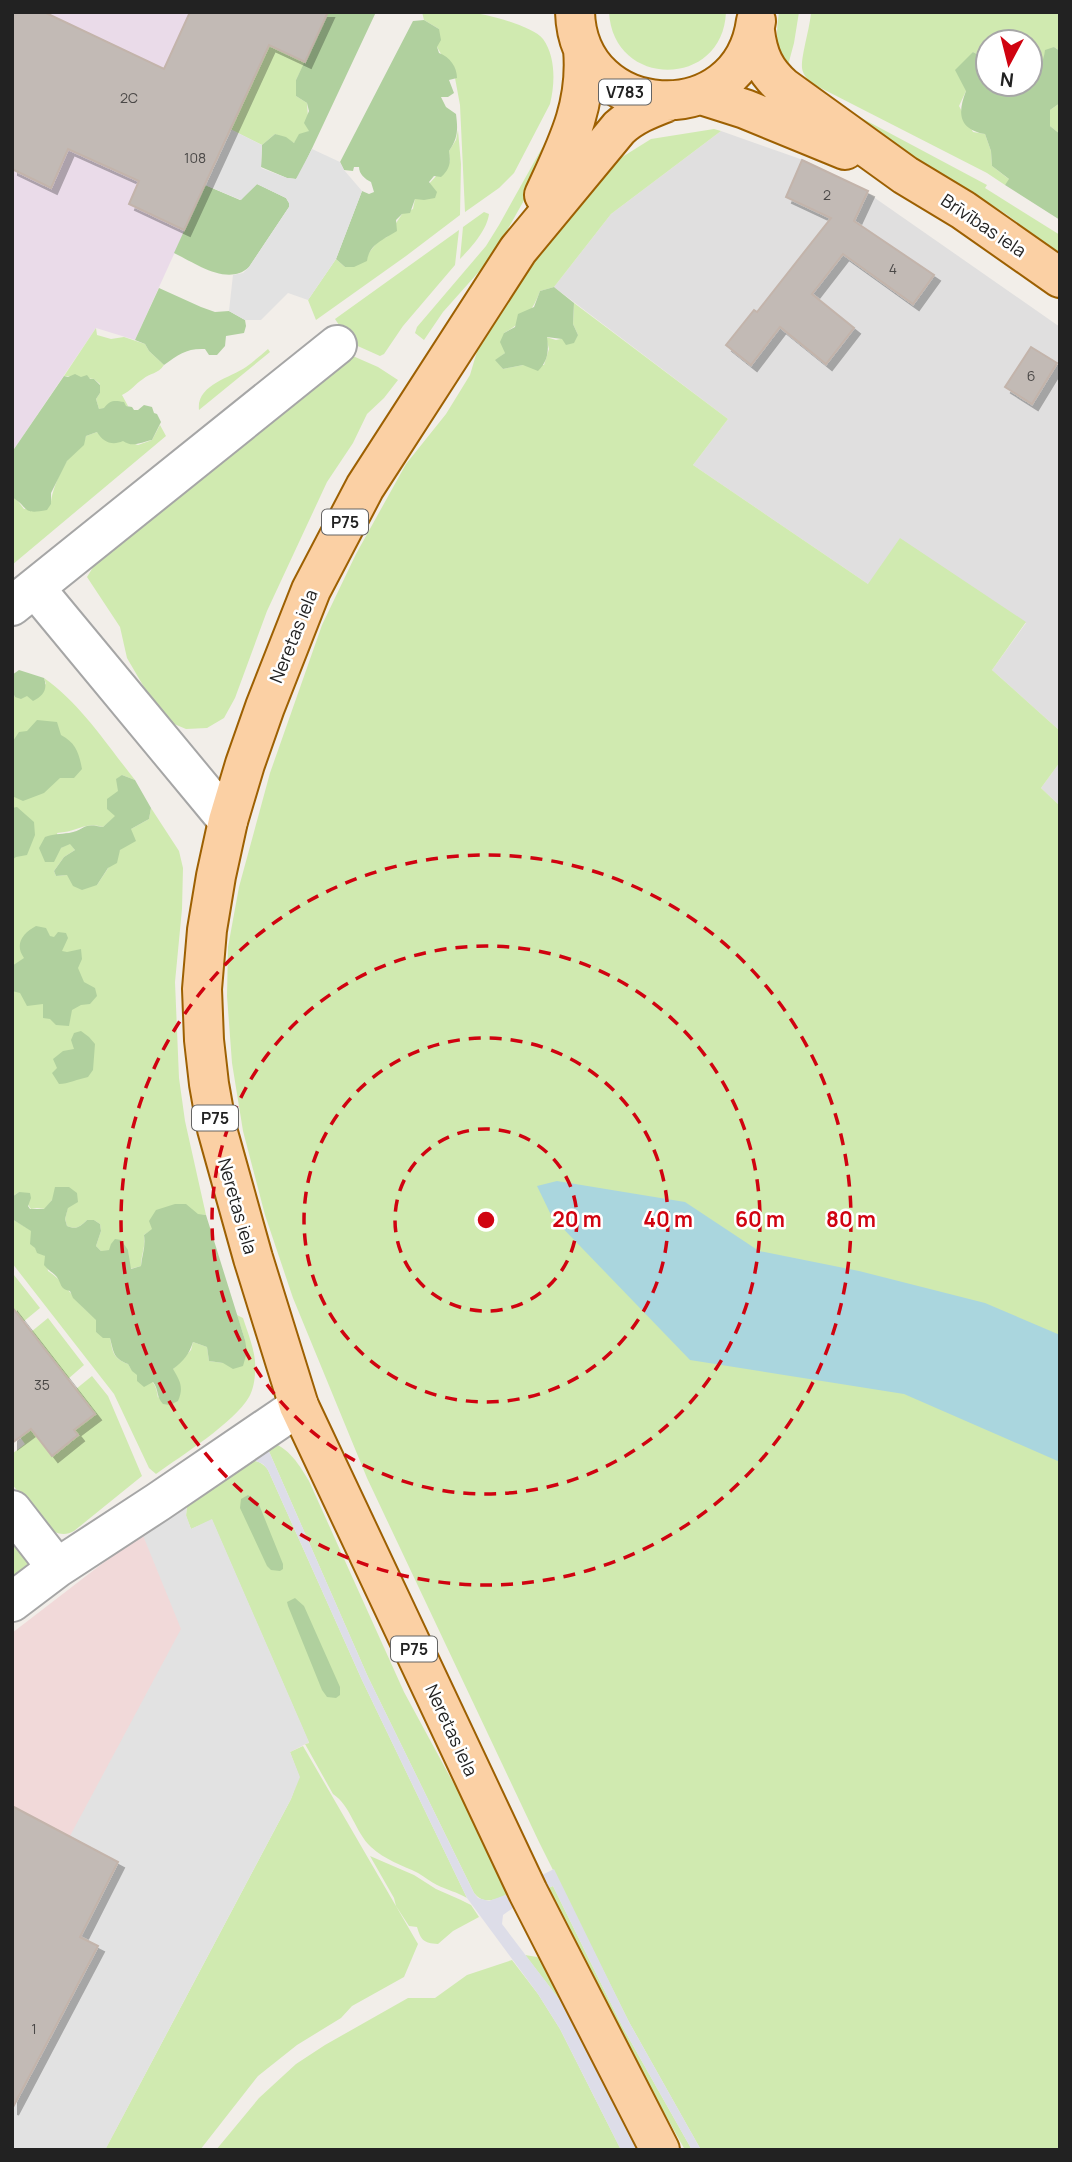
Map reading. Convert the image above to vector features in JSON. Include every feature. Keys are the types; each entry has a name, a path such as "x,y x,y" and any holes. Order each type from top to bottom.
{"main road":[{"path":"684,98 730,76 750,48 757,17"},
{"path":"757,17 759,56 771,76 905,175"},
{"path":"518,250 575,126 585,69 572,27"},
{"name":"V783","path":"572,27 598,71 617,88 633,96 684,98 745,109 905,175"},
{"name":"P75","path":"518,250 618,128 645,110 684,98"},
{"name":"Brīvības iela","path":"905,175 963,210 1060,278"},
{"name":"Neretas iela","path":"518,250 365,487 303,609 245,764 228,821 212,903 203,977 204,1040 217,1129 231,1185 299,1406 528,1892 660,2150"}],"street":[{"path":"228,821 23,597 337,345"},
{"path":"12,1602 57,1568 299,1406"},
{"path":"12,1510 57,1568"}],"shaded area":[{"path":"12,12 328,12 305,62 269,45 135,340 96,328 12,452"},
{"path":"230,129 262,145 261,168 296,179 312,149 340,162 362,191 336,259 308,300 288,293 261,320 245,320 229,311 233,275 243,273 249,267 289,207 289,203 286,198 257,184 241,200 205,185"},
{"path":"721,131 806,161 862,189 1060,327 1060,731 992,670 1026,623 868,584 693,465 728,419 554,287 611,214"},
{"path":"1060,762 1060,806 1041,788"},
{"path":"264,1440 368,1677 474,1893 478,1898 489,1901 508,1894 513,1908 503,1915 502,1924 559,1999 562,1998 637,2150 621,2150 560,2029 538,1994 467,1898 362,1680 268,1470 263,1464 248,1460"},
{"path":"187,1505 186,1515 191,1529 212,1519 309,1742 290,1752 300,1777 291,1799 105,2150 12,2150 12,2109 98,1947 80,1937 118,1862 70,1836 181,1629 142,1533"},
{"path":"142,1533 309,1742 290,1752 167,2031 105,2150 12,2150 12,1633"},
{"path":"554,1869 629,2022 701,2150 692,2150 622,2026 553,1886 546,1889 540,1876"}],"green space":[{"path":"328,12 376,12 300,174 296,179 287,178 261,167 262,145 275,134 294,143 299,134 309,131 304,123 309,111 307,103 296,96 296,80"},
{"path":"422,12 475,13 519,25 543,39 552,62 553,88 550,104 514,173 499,188 465,212 460,105 455,78 437,47 439,29 424,20"},
{"path":"609,12 726,12 720,37 707,55 689,66 668,70 647,66 629,55 615,37"},
{"path":"779,12 799,12 787,69 777,41"},
{"path":"811,12 1060,12 1060,51 1054,47 1044,62 1044,28 974,28 974,53 966,91 959,106 973,132 985,134 991,151 992,166 1010,180 1005,185 987,173 811,83 802,68"},
{"path":"424,20 439,29 439,53 450,60 457,74 457,78 449,80 454,93 441,97 446,107 456,114 457,134 449,151 449,165 441,177 434,176 429,182 437,192 435,198 415,199 410,213 402,214 396,220 397,231 374,246 367,261 354,267 345,267 336,259 362,191 369,194 374,192 371,182 363,176 359,167 354,167 353,171 344,170 340,162 413,21"},
{"path":"269,45 305,62 296,80 296,96 307,103 309,131 294,143 275,134 262,145 230,129"},
{"path":"1054,47 1060,51 1060,103 1050,110 1050,126 1060,134 1060,220 1005,185 1009,179 992,166 991,151 985,134 976,132 962,119 966,91 955,70 973,52 974,98 1044,98 1045,50"},
{"path":"1060,103 1060,134 1050,126 1050,110"},
{"path":"837,105 987,185 985,188 1060,235 1060,254 1006,214"},
{"path":"714,129 721,131 611,214 554,287 540,291 526,316 504,333 505,353 496,360 503,369 544,365 549,349 546,337 556,340 578,335 573,324 574,303 728,419 693,465 868,584 900,538 1026,622 992,670 1060,731 1060,762 1041,788 1060,806 1060,2150 701,2150 629,2022 539,1842 367,1478 293,1298 265,1215 243,1131 232,1063 227,996 228,947 239,887 270,773 322,625 356,554 406,464 446,414 470,375 478,348 577,198 619,159 651,139"},
{"path":"458,130 461,164 460,215 316,320 308,300 336,259 345,267 368,254 379,240 387,237 402,214 413,209 415,199 450,161 449,151 456,140"},
{"path":"552,130 527,195 492,257 443,312 424,340 415,333 417,327 486,246"},
{"path":"257,184 286,198 289,207 249,267 241,273 222,274 174,253 205,185 240,200"},
{"path":"484,212 489,214 482,232 460,259 463,227"},
{"path":"459,230 455,265 403,326 384,354 380,356 351,343 335,319"},
{"path":"554,287 574,303 573,324 578,335 574,343 566,345 562,339 547,337 547,356 538,371 523,365 503,369 495,360 505,353 500,342 504,333 515,327 518,314 534,307 540,291"},
{"path":"159,288 215,312 229,311 245,320 244,333 226,336 225,346 217,355 209,355 205,349 193,350 164,365 145,344 135,340"},
{"path":"96,328 97,335 111,339 124,337 145,344 164,365 122,395 128,406 99,409 96,399 100,393 100,384 94,379 64,376"},
{"path":"268,349 270,352 199,410 200,401 208,388 246,367"},
{"path":"346,353 378,367 398,380 367,414 353,443 327,482 267,611 235,698 224,718 207,728 186,729 167,721 127,658 120,627 87,577 95,564 119,540"},
{"path":"75,374 81,377 87,375 100,385 100,393 96,399 99,409 115,401 124,402 134,410 144,405 152,407 161,422 152,440 137,444 108,442 97,432 86,436 84,445 67,461 51,493 51,504 47,510 29,511 12,497 12,452 64,376"},
{"path":"160,425 166,436 12,565 12,497 24,509 51,504 64,466 83,444 86,436 97,432 138,445 152,440"},
{"path":"19,670 44,678 44,692 40,697 33,701 27,696 21,699 15,697 12,691 12,675"},
{"path":"44,678 82,712 135,780 122,775 116,816 103,827 85,826 57,833 61,848 70,843 75,850 64,857 54,871 56,876 67,875 97,885 131,829 149,819 151,808 179,851 183,868 175,982 179,1078 185,1121 206,1215 174,1220 144,1235 141,1266 130,1269 128,1250 101,1251 96,1246 101,1231 100,1224 94,1220 87,1220 73,1228 67,1226 65,1219 68,1207 52,1200 45,1209 31,1209 19,1192 12,1197 12,691 15,697 46,684"},
{"path":"37,720 57,722 61,735 76,749 82,769 74,778 60,778 44,793 23,801 12,796 13,741 19,732 27,731"},
{"path":"122,775 135,780 151,808 149,819 131,829 136,841 120,850 117,863 108,868 97,885 82,890 73,886 67,875 56,876 54,871 64,857 75,850 70,844 61,848 54,862 45,862 39,848 48,836 74,832 87,826 103,827 115,816 107,809 107,799 118,791 116,779"},
{"path":"17,807 34,822 35,835 27,855 12,860 12,808"},
{"path":"36,926 46,928 50,936 54,937 58,932 66,933 68,938 62,951 81,949 82,959 78,968 84,982 95,988 97,996 90,1004 72,1010 69,1026 56,1025 50,1019 43,1018 43,1004 27,1006 20,993 12,991 12,966 24,958 20,948 21,939"},
{"path":"81,1031 95,1044 93,1070 88,1077 59,1084 52,1073 57,1068 53,1059 63,1051 74,1049 71,1040 74,1033"},
{"path":"55,1187 69,1187 77,1193 78,1202 68,1208 65,1219 67,1226 78,1227 87,1220 100,1224 101,1231 96,1246 101,1251 109,1250 115,1239 121,1240 128,1250 131,1269 141,1266 144,1235 152,1229 149,1221 156,1210 175,1204 186,1204 198,1214 206,1215 245,1340 247,1352 243,1366 233,1369 223,1363 209,1361 207,1347 193,1342 186,1357 173,1369 180,1384 178,1401 170,1405 163,1404 153,1382 144,1387 137,1381 137,1375 115,1354 110,1338 103,1338 96,1332 96,1320 44,1265 45,1256 37,1253 30,1244 31,1231 12,1219 12,1197 19,1192 30,1193 30,1209 44,1209 52,1200"},
{"path":"12,1219 32,1231 35,1248 45,1256 48,1271 97,1320 96,1332 110,1338 113,1351 119,1360 153,1383 158,1398 173,1369 191,1350 193,1342 207,1347 209,1361 223,1363 245,1340 237,1315 243,1318 255,1358 255,1378 249,1397 242,1407 207,1438 156,1474 149,1468 114,1394 12,1263"},
{"path":"14,1275 40,1308 23,1322 12,1307"},
{"path":"48,1318 84,1365 68,1379 31,1332"},
{"path":"92,1376 108,1396 142,1476 74,1531 59,1534 46,1527 12,1484 12,1454 25,1444 20,1437 31,1429 52,1456 78,1435 74,1430 95,1414 76,1389"},
{"path":"264,1440 285,1450 309,1481 404,1692 475,1823 508,1894 486,1900 474,1893 368,1677"},
{"path":"248,1460 259,1462 268,1470 362,1680 467,1898 388,1859 376,1852 366,1841 344,1805 333,1794 305,1744 309,1743 212,1520 191,1529 186,1516 187,1505"},
{"path":"248,1495 258,1502 283,1564 280,1571 271,1570 267,1566 240,1508 241,1499"},
{"path":"12,1539 28,1566 12,1578"},
{"path":"295,1598 304,1606 340,1687 340,1695 336,1698 327,1697 322,1690 288,1606 287,1602"},
{"path":"303,1746 418,1944 404,1977 352,2006 341,2018 297,2045 258,2076 200,2150 105,2150 291,1799 299,1776 290,1752"},
{"path":"370,1856 414,1875 436,1889 471,1905 479,1917 453,1931 438,1944 426,1942 421,1938 417,1927 409,1926"},
{"path":"553,1886 622,2026 692,2150 685,2150 614,2023 546,1889"},
{"path":"525,1955 537,1957 542,1961 562,1998 559,1999"},
{"path":"512,1960 560,2029 621,2150 216,2150 259,2098 296,2064 325,2045 408,1998 435,1998 467,1975"}],"water":[{"path":"557,1181 685,1202 759,1251 859,1271 985,1303 1060,1335 1060,1462 904,1394 690,1360 552,1217 537,1186"}],"building":[{"path":"12,12 44,12 164,69 190,12 328,12 305,62 269,45 184,230 129,204 139,181 68,149 51,188 12,169"},
{"path":"802,160 868,191 854,221 934,275 913,304 843,254 812,294 854,328 826,364 780,327 751,365 726,345 754,310 757,312 831,218 786,197"},
{"path":"1031,347 1057,363 1032,404 1005,387"},
{"path":"12,1307 95,1414 74,1430 78,1435 52,1456 31,1429 12,1443"},
{"path":"12,1806 118,1862 80,1937 98,1946 12,2109"}]}
